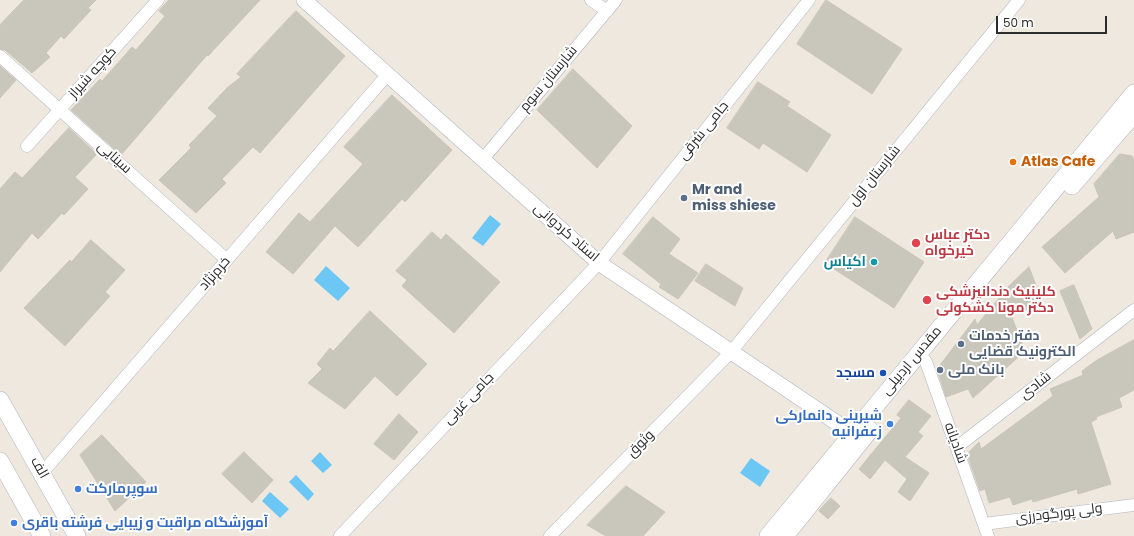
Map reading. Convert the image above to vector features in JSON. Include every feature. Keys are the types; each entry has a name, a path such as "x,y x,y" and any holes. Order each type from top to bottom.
{"main road":[{"name":"مقدس اردبیلی","path":"768,536 856,437 1132,104"},
{"name":"الف","path":"0,400 77,536"},
{"name":"مقدس اردبیلی","path":"786,536 856,437"},
{"path":"0,461 42,536"}],"street":[{"name":"کوچه شیراز","path":"27,146 158,0"},
{"name":"استاد کردوانی","path":"304,0 599,263 856,437"},
{"path":"591,0 607,11"},
{"name":"شارستان سوم","path":"482,159 616,0"},
{"name":"جامی شرقی","path":"599,263 808,0"},
{"name":"شارستان اول","path":"731,352 1020,0"},
{"name":"سینایی","path":"0,56 227,260"},
{"name":"خرم‌نژاد","path":"42,473 388,74"},
{"name":"جامی غربی","path":"340,536 599,263"},
{"name":"شادی","path":"957,447 1134,310"},
{"name":"وثوق","path":"550,536 731,352"},
{"name":"شادیانه","path":"923,357 957,447 988,536"},
{"name":"ولی پورگودرزی","path":"984,524 1134,505"}],"water":[{"path":"490,215 501,224 483,246 472,238"},
{"path":"326,266 350,288 338,301 314,280"},
{"path":"320,452 332,465 323,473 311,461"},
{"path":"751,458 770,471 760,487 740,473"},
{"path":"296,475 314,494 308,501 289,482"},
{"path":"270,492 289,509 280,518 262,501"}],"building":[{"path":"24,0 96,0 88,8 91,10 64,39 61,36 46,53 50,57 32,73 5,50 0,49 0,25"},
{"path":"169,0 260,0 208,56 207,55 121,155 71,110 100,79 102,81 132,47 136,50 165,16 159,11"},
{"path":"826,0 902,49 872,94 797,44"},
{"path":"296,11 345,56 260,153 253,147 222,179 226,183 196,213 159,180 191,148 189,145 217,116 208,108 228,87 241,77 237,74"},
{"path":"0,66 16,80 0,98"},
{"path":"573,69 632,126 597,168 537,110"},
{"path":"758,82 790,102 787,106 831,135 807,172 763,143 759,149 727,128"},
{"path":"392,95 452,150 405,202 402,199 358,247 335,226 293,274 266,252 299,213 310,222 363,164 344,147"},
{"path":"69,128 97,154 75,177 88,189 64,215 62,213 38,239 32,233 0,272 0,189 15,172 22,178"},
{"path":"1120,154 1132,156 1134,161 1134,232 1116,239 1113,231 1065,273 1042,247 1099,197 1094,184"},
{"path":"653,217 680,239 669,254 698,273 678,299 659,287 661,284 623,254"},
{"name":"اکیاس","path":"855,217 924,262 894,308 825,263"},
{"path":"432,232 441,240 446,234 500,282 454,333 402,286 407,280 396,271"},
{"path":"91,240 125,270 105,292 110,296 65,346 24,308"},
{"path":"706,264 743,288 735,306 695,281"},
{"path":"1029,267 1043,303 1011,315 1025,351 973,398 968,389 946,397 937,369 975,319 977,325 1007,288"},
{"path":"1074,285 1092,329 1080,339 1060,291"},
{"path":"370,311 427,364 397,396 375,376 345,409 308,383 322,369 317,364 330,348 333,351"},
{"path":"1134,340 1134,390 1119,398 1122,407 1096,417 1097,419 1091,422 1111,484 1078,494 1077,489 1033,502 1032,499 1013,505 1010,497 989,503 985,489 980,491 967,454 979,442 981,449 1053,396 1050,389 1083,375 1082,371 1097,360"},
{"path":"909,400 931,416 918,432 923,436 905,457 929,473 910,501 898,492 907,479 885,460 870,479 859,469 901,418 897,415"},
{"path":"399,414 418,432 394,460 374,444"},
{"path":"102,435 146,482 115,511 80,455"},
{"path":"244,452 273,480 252,503 222,474"},
{"path":"626,486 665,512 643,536 606,536 587,525"},
{"path":"831,498 840,506 828,519 819,511"}],"place":[{"name":"Atlas Cafe","path":"1013,162"},
{"name":"Mr and miss shiese","path":"684,198"},
{"name":"دکتر عباس خیرخواه","path":"916,243"},
{"name":"اکیاس","path":"874,262"},
{"name":"کلینیک دندانپزشکی دکتر مونا کشکولی","path":"927,300"},
{"name":"دفتر خدمات الکترونیک قضایی","path":"961,344"},
{"name":"بانک ملی","path":"940,370"},
{"name":"مسجد","path":"883,373"},
{"name":"شیرینی دانمارکی زعفرانیه","path":"890,424"},
{"name":"سوپرمارکت","path":"78,489"},
{"name":"آموزشگاه مراقبت و زیبایی فرشته باقری","path":"14,523"}]}
